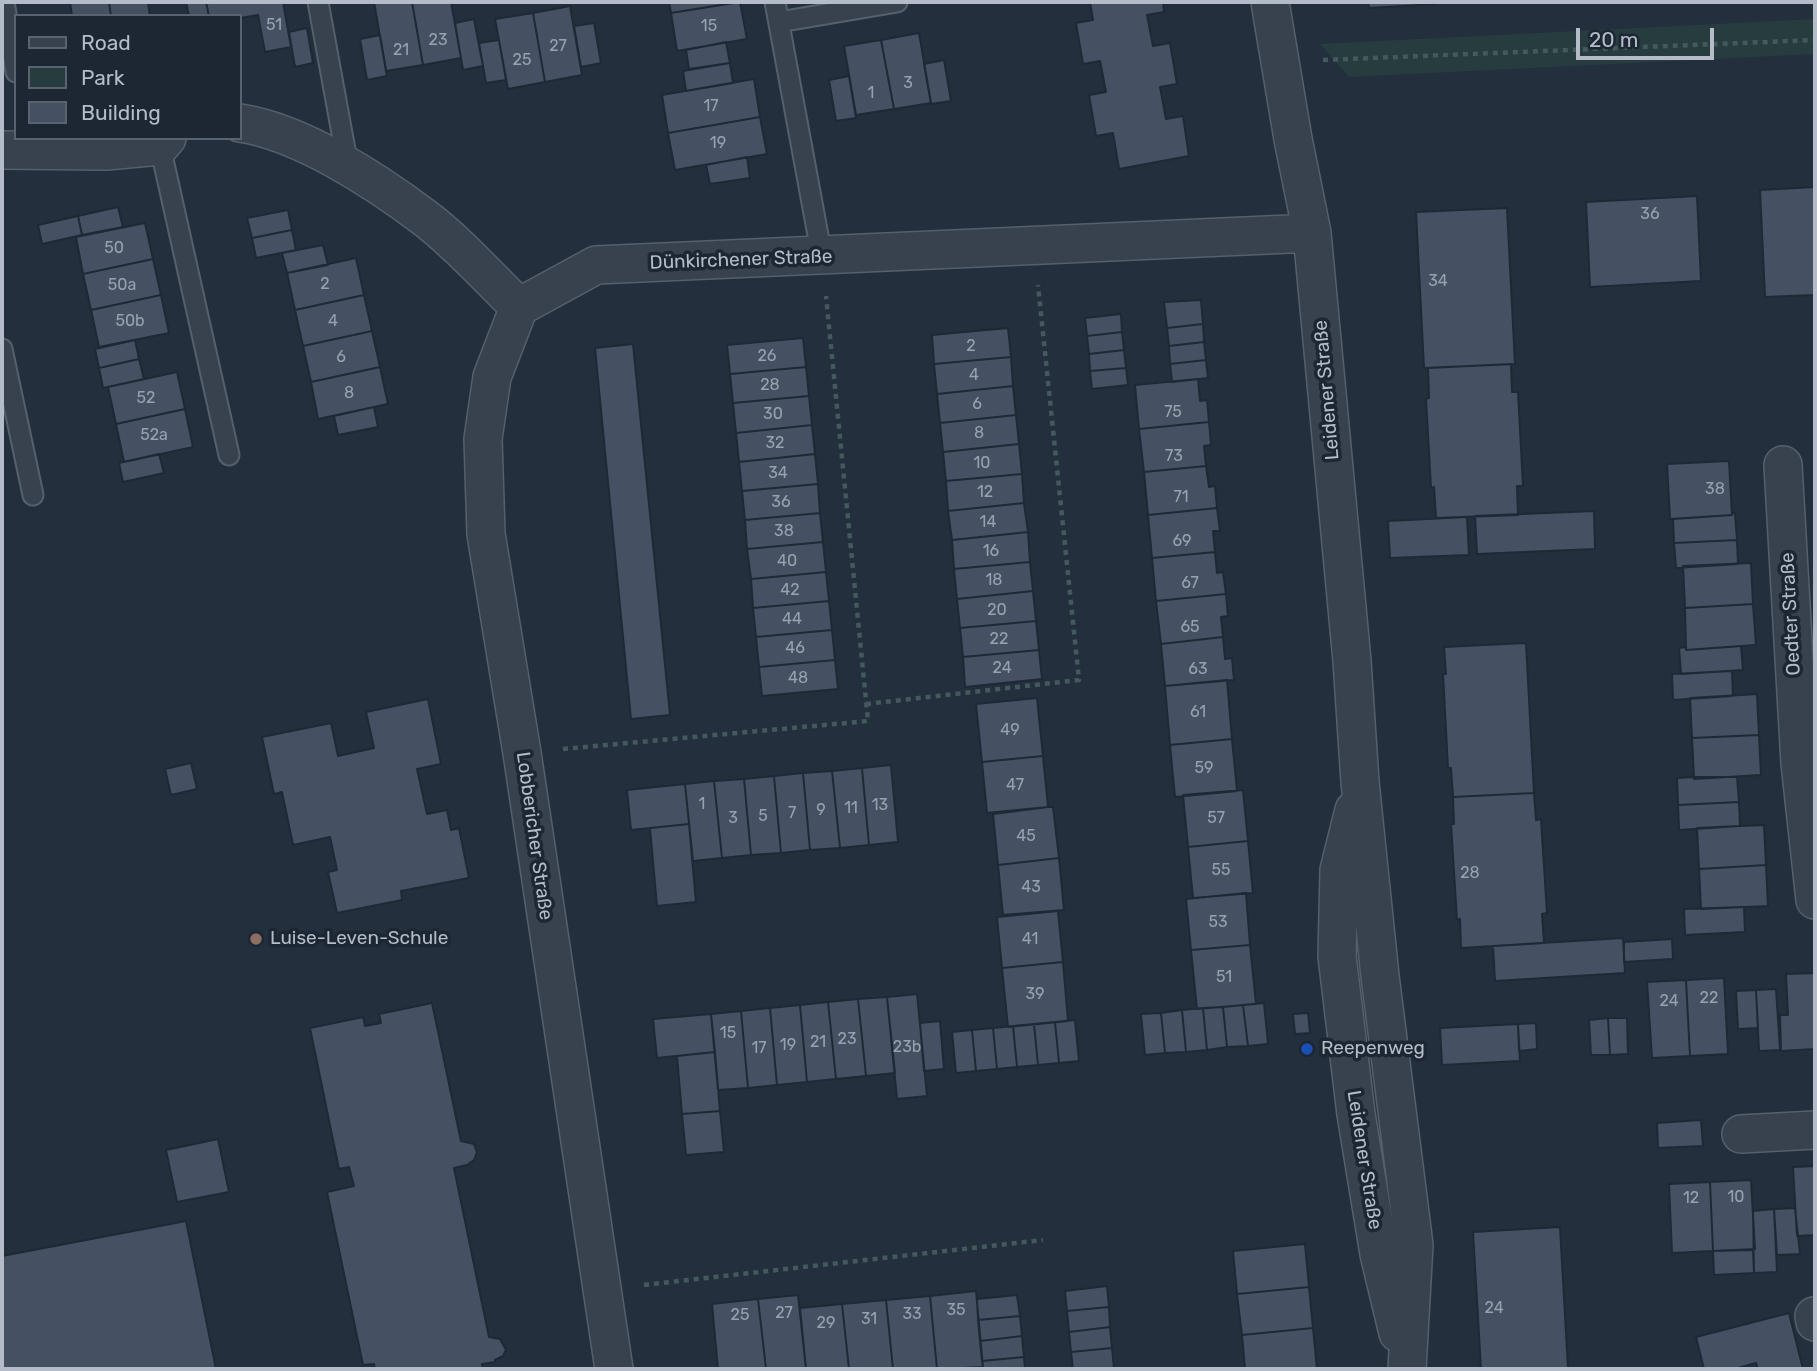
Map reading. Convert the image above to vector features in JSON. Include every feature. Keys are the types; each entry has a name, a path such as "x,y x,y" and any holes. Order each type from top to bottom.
{"street":[{"name":"Leidener Straße","path":"1270,2 1312,233 1352,661 1360,782 1380,976 1414,1245 1407,1369"},
{"path":"242,123 258,125 299,141 348,166 426,219 519,307"},
{"path":"19,146 106,151 164,142"},
{"name":"Dünkirchener Straße","path":"519,307 596,265 1312,233"},
{"name":"Lobbericher Straße","path":"519,307 492,377 483,439 486,534 522,753 614,1369"},
{"name":"Oedter Straße","path":"1783,465 1807,762 1815,900"},
{"path":"1741,1134 1815,1130"}],"lane":[{"path":"4,2 14,60"},
{"path":"318,2 348,166"},
{"path":"775,2 822,257"},
{"path":"779,23 897,2"},
{"path":"164,142 229,455"},
{"path":"2,348 33,495"}],"path":[{"path":"1281,61 1815,40"},
{"path":"866,704 1079,680 1034,246"},
{"path":"522,753 868,721 822,257"},
{"path":"602,1290 1043,1240"}],"green space":[{"path":"1815,19 1815,54 1349,77 1320,44"}],"building":[{"path":"70,2 109,2 111,14 72,14"},
{"path":"109,2 148,2 150,14 111,14"},
{"path":"186,2 206,2 209,14 189,14"},
{"path":"206,2 283,2 291,47 265,52 258,15 242,18 242,14 209,14"},
{"path":"374,2 412,2 423,65 386,71"},
{"path":"412,2 451,2 461,58 423,65"},
{"path":"669,2 739,2 671,13"},
{"path":"740,2 747,39 677,51 671,13"},
{"path":"1090,2 1163,2 1164,12 1147,15 1153,46 1170,43 1177,84 1160,87 1166,119 1183,116 1189,156 1119,169 1113,133 1096,136 1089,95 1106,92 1100,61 1083,64 1076,23 1093,20"},
{"path":"1368,2 1436,2 1436,4 1369,8"},
{"path":"570,6 582,75 545,82 533,13"},
{"path":"533,13 545,82 508,89 495,19"},
{"path":"474,19 483,66 463,70 455,23"},
{"path":"594,23 601,63 581,67 574,26"},
{"path":"307,28 313,63 295,67 289,32"},
{"path":"919,33 931,103 894,109 881,40"},
{"path":"380,35 387,76 367,80 360,39"},
{"path":"499,40 506,80 486,83 479,43"},
{"path":"881,40 894,109 856,115 844,46"},
{"path":"726,42 730,63 689,69 686,50"},
{"path":"944,60 951,101 931,104 924,64"},
{"path":"730,63 733,83 686,91 683,71"},
{"path":"849,76 856,118 836,121 829,80"},
{"path":"754,79 760,117 668,133 662,95"},
{"path":"760,117 767,154 675,170 668,133"},
{"path":"747,157 750,178 710,184 706,165"},
{"path":"1815,187 1815,295 1765,297 1760,190"},
{"path":"1697,196 1701,281 1590,287 1586,202"},
{"path":"118,207 123,227 82,235 78,216"},
{"path":"1507,208 1515,364 1424,368 1416,212"},
{"path":"288,210 292,230 252,238 247,218"},
{"path":"78,216 82,235 42,244 38,225"},
{"path":"145,223 153,259 83,274 76,237"},
{"path":"292,230 296,250 256,258 252,238"},
{"path":"323,245 328,265 287,273 282,253"},
{"path":"356,258 364,295 295,310 287,273"},
{"path":"153,259 161,295 91,310 83,274"},
{"path":"161,295 169,333 99,347 91,310"},
{"path":"364,295 372,331 303,346 295,310"},
{"path":"1201,300 1203,324 1167,328 1164,302"},
{"path":"1121,314 1122,332 1087,336 1085,318"},
{"path":"1203,324 1204,342 1169,346 1167,328"},
{"path":"1008,328 1011,357 934,364 932,335"},
{"path":"372,331 380,367 311,382 303,346"},
{"path":"1122,332 1124,350 1089,354 1087,336"},
{"path":"803,338 806,367 730,374 727,345"},
{"path":"135,340 139,359 99,368 95,349"},
{"path":"1204,342 1206,360 1170,364 1169,346"},
{"path":"633,344 670,715 631,719 595,348"},
{"path":"1124,350 1126,368 1090,371 1089,354"},
{"path":"1011,357 1013,386 937,394 934,364"},
{"path":"139,359 144,379 103,388 99,368"},
{"path":"1206,360 1208,378 1172,382 1170,364"},
{"path":"1511,364 1512,392 1518,392 1523,486 1517,486 1518,515 1436,518 1434,487 1431,488 1426,399 1429,398 1428,368"},
{"path":"380,367 388,404 318,419 311,382"},
{"path":"806,367 809,396 733,403 730,374"},
{"path":"1126,368 1128,385 1092,389 1090,371"},
{"path":"177,372 185,409 116,424 108,387"},
{"path":"1198,379 1200,401 1207,400 1209,422 1139,429 1135,385"},
{"path":"1013,386 1016,415 940,423 937,394"},
{"path":"809,396 812,425 736,433 733,403"},
{"path":"374,407 378,427 338,435 334,416"},
{"path":"185,409 193,447 124,462 116,424"},
{"path":"1016,415 1019,444 943,452 940,423"},
{"path":"1209,422 1211,445 1204,446 1206,466 1144,472 1139,429"},
{"path":"812,425 815,454 739,462 736,433"},
{"path":"1019,444 1022,474 946,481 943,452"},
{"path":"159,454 164,473 123,482 119,463"},
{"path":"815,454 818,484 742,491 739,462"},
{"path":"1729,461 1732,515 1670,519 1667,464"},
{"path":"1206,466 1209,487 1215,486 1217,508 1148,515 1144,472"},
{"path":"1022,474 1024,503 948,511 946,481"},
{"path":"818,484 820,513 745,520 742,491"},
{"path":"1024,503 1028,532 952,540 948,511"},
{"path":"1217,508 1220,531 1213,531 1215,552 1152,558 1148,515"},
{"path":"1594,511 1595,549 1477,554 1475,516"},
{"path":"820,513 823,542 747,549 745,520"},
{"path":"1735,513 1737,540 1674,543 1673,519"},
{"path":"1467,517 1469,555 1390,558 1388,521"},
{"path":"1028,532 1030,562 954,569 952,540"},
{"path":"1737,540 1738,564 1676,568 1674,543"},
{"path":"823,542 826,572 751,579 747,549"},
{"path":"1215,552 1217,573 1223,572 1226,594 1156,601 1152,558"},
{"path":"1030,562 1033,591 957,599 954,569"},
{"path":"1751,563 1753,604 1685,608 1683,566"},
{"path":"826,572 829,601 753,608 751,579"},
{"path":"1033,591 1036,621 960,628 957,599"},
{"path":"1226,594 1228,616 1221,617 1223,637 1161,644 1156,601"},
{"path":"829,601 832,630 756,637 753,608"},
{"path":"1753,604 1756,645 1686,650 1685,608"},
{"path":"1036,621 1039,650 963,657 960,628"},
{"path":"832,630 835,660 759,667 756,637"},
{"path":"1223,637 1225,659 1232,658 1234,680 1165,686 1161,644"},
{"path":"1526,643 1534,793 1453,797 1451,768 1448,768 1444,647"},
{"path":"1741,646 1743,670 1681,674 1679,648 1686,647 1686,650"},
{"path":"1039,650 1042,679 965,687 963,657"},
{"path":"835,660 838,689 762,696 759,667"},
{"path":"1732,671 1733,696 1673,700 1672,674"},
{"path":"1227,680 1232,739 1170,745 1165,686"},
{"path":"1757,694 1759,735 1692,738 1690,698"},
{"path":"1037,698 1043,756 982,762 976,704"},
{"path":"428,699 441,764 417,769 427,814 447,810 451,830 459,828 469,878 401,891 402,900 337,913 328,872 337,870 330,837 293,845 282,792 274,794 262,737 331,723 338,756 374,748 366,712"},
{"path":"1759,735 1761,775 1694,779 1692,738"},
{"path":"1232,739 1237,791 1175,797 1170,745"},
{"path":"1043,756 1048,807 987,813 982,762"},
{"path":"191,763 197,789 171,795 165,769"},
{"path":"891,765 898,842 869,845 862,768"},
{"path":"862,768 869,845 840,848 832,771"},
{"path":"832,771 840,848 810,850 803,773"},
{"path":"803,773 810,850 781,853 774,776"},
{"path":"774,776 781,853 751,855 744,779"},
{"path":"1737,777 1739,802 1678,805 1677,778"},
{"path":"744,779 751,855 722,858 714,781"},
{"path":"714,781 722,858 693,861 685,784"},
{"path":"685,784 689,824 631,830 627,790"},
{"path":"1243,790 1248,841 1188,847 1183,795"},
{"path":"1534,793 1536,820 1541,819 1547,913 1542,914 1544,943 1461,948 1451,824 1454,824 1453,797"},
{"path":"1739,802 1740,826 1679,830 1678,805"},
{"path":"1053,807 1059,858 998,865 993,814"},
{"path":"689,824 696,902 657,906 650,828"},
{"path":"1764,825 1766,865 1699,869 1697,828"},
{"path":"1248,841 1253,893 1193,898 1188,847"},
{"path":"1059,858 1064,910 1003,915 998,865"},
{"path":"1766,865 1768,906 1701,909 1699,869"},
{"path":"1246,893 1250,945 1191,950 1186,899"},
{"path":"1744,907 1745,932 1685,935 1684,909"},
{"path":"1058,911 1063,962 1002,968 997,917"},
{"path":"1623,938 1625,973 1495,981 1493,946"},
{"path":"1672,939 1673,959 1624,962 1624,942"},
{"path":"1250,945 1256,1004 1197,1009 1191,950"},
{"path":"1063,962 1068,1021 1008,1027 1002,968"},
{"path":"1815,973 1815,1049 1781,1051 1780,1015 1788,1015 1786,974"},
{"path":"1724,978 1728,1054 1690,1056 1686,980"},
{"path":"1686,980 1690,1056 1652,1058 1647,982"},
{"path":"1776,989 1780,1050 1759,1051 1756,990"},
{"path":"1756,990 1758,1028 1738,1029 1736,991"},
{"path":"917,994 927,1096 897,1099 887,997"},
{"path":"887,997 895,1073 866,1076 858,999"},
{"path":"858,999 866,1076 836,1079 828,1002"},
{"path":"828,1002 836,1079 807,1082 800,1005"},
{"path":"432,1003 461,1141 474,1144 477,1152 474,1160 467,1165 454,1168 489,1337 500,1339 506,1350 495,1362 482,1364 483,1369 375,1369 374,1364 363,1365 327,1192 354,1186 349,1167 339,1169 310,1028 363,1017 365,1026 381,1023 379,1014"},
{"path":"1264,1003 1268,1044 1248,1046 1243,1005"},
{"path":"800,1005 807,1082 777,1085 770,1008"},
{"path":"1243,1005 1248,1046 1227,1047 1223,1007"},
{"path":"1223,1007 1227,1047 1207,1050 1203,1008"},
{"path":"770,1008 777,1085 748,1088 741,1011"},
{"path":"1203,1008 1207,1050 1186,1052 1182,1010"},
{"path":"1182,1010 1186,1052 1165,1053 1161,1013"},
{"path":"741,1011 748,1088 718,1090 711,1014"},
{"path":"1161,1013 1165,1053 1145,1055 1141,1014"},
{"path":"1308,1013 1310,1033 1295,1034 1293,1014"},
{"path":"711,1014 715,1052 657,1058 653,1019"},
{"path":"1608,1018 1610,1055 1591,1055 1589,1020"},
{"path":"1608,1018 1627,1018 1628,1054 1610,1055"},
{"path":"1075,1020 1079,1061 1059,1063 1055,1022"},
{"path":"940,1021 944,1069 924,1071 920,1023"},
{"path":"1055,1022 1059,1063 1038,1065 1034,1024"},
{"path":"1536,1023 1537,1049 1519,1051 1518,1024"},
{"path":"1034,1024 1038,1065 1017,1067 1013,1026"},
{"path":"1518,1024 1520,1061 1442,1065 1440,1028"},
{"path":"1013,1026 1017,1067 997,1069 993,1028"},
{"path":"993,1028 997,1069 976,1071 972,1030"},
{"path":"972,1030 976,1071 956,1073 952,1032"},
{"path":"715,1052 720,1111 682,1114 677,1056"},
{"path":"720,1111 724,1152 686,1155 682,1114"},
{"path":"1701,1120 1703,1146 1658,1148 1657,1123"},
{"path":"218,1139 229,1192 177,1202 166,1150"},
{"path":"1815,1166 1815,1235 1797,1236 1793,1167"},
{"path":"1751,1180 1755,1249 1713,1251 1710,1182"},
{"path":"1710,1182 1713,1251 1672,1253 1669,1184"},
{"path":"1795,1208 1800,1254 1777,1255 1774,1209"},
{"path":"1774,1209 1777,1272 1754,1273 1753,1211"},
{"path":"186,1221 216,1369 2,1369 2,1256"},
{"path":"1560,1227 1568,1368 1481,1369 1473,1232"},
{"path":"1305,1244 1309,1287 1237,1294 1233,1251"},
{"path":"1753,1250 1754,1273 1714,1275 1713,1251"},
{"path":"1107,1286 1109,1307 1067,1311 1065,1291"},
{"path":"1309,1287 1313,1328 1242,1335 1237,1294"},
{"path":"976,1291 983,1367 937,1369 930,1296"},
{"path":"798,1295 806,1369 766,1369 758,1299"},
{"path":"1017,1295 1020,1316 978,1320 977,1299"},
{"path":"930,1296 937,1369 893,1369 886,1300"},
{"path":"758,1299 766,1369 718,1369 712,1304"},
{"path":"886,1300 893,1369 849,1369 842,1304"},
{"path":"842,1304 849,1369 806,1369 800,1308"},
{"path":"1109,1307 1110,1327 1069,1332 1067,1311"},
{"path":"1789,1313 1803,1369 1758,1369 1756,1363 1734,1369 1704,1369 1696,1337"},
{"path":"1020,1316 1022,1336 980,1341 978,1320"},
{"path":"1110,1327 1112,1348 1071,1352 1069,1332"},
{"path":"1313,1328 1317,1369 1245,1369 1242,1335"},
{"path":"1022,1336 1024,1357 982,1361 980,1341"},
{"path":"1112,1348 1114,1369 1073,1369 1071,1352"},
{"path":"1024,1357 1025,1369 983,1369 982,1361"}],"place":[{"name":"Luise-Leven-Schule","path":"256,939"},
{"name":"Reepenweg","path":"1307,1049"}]}
